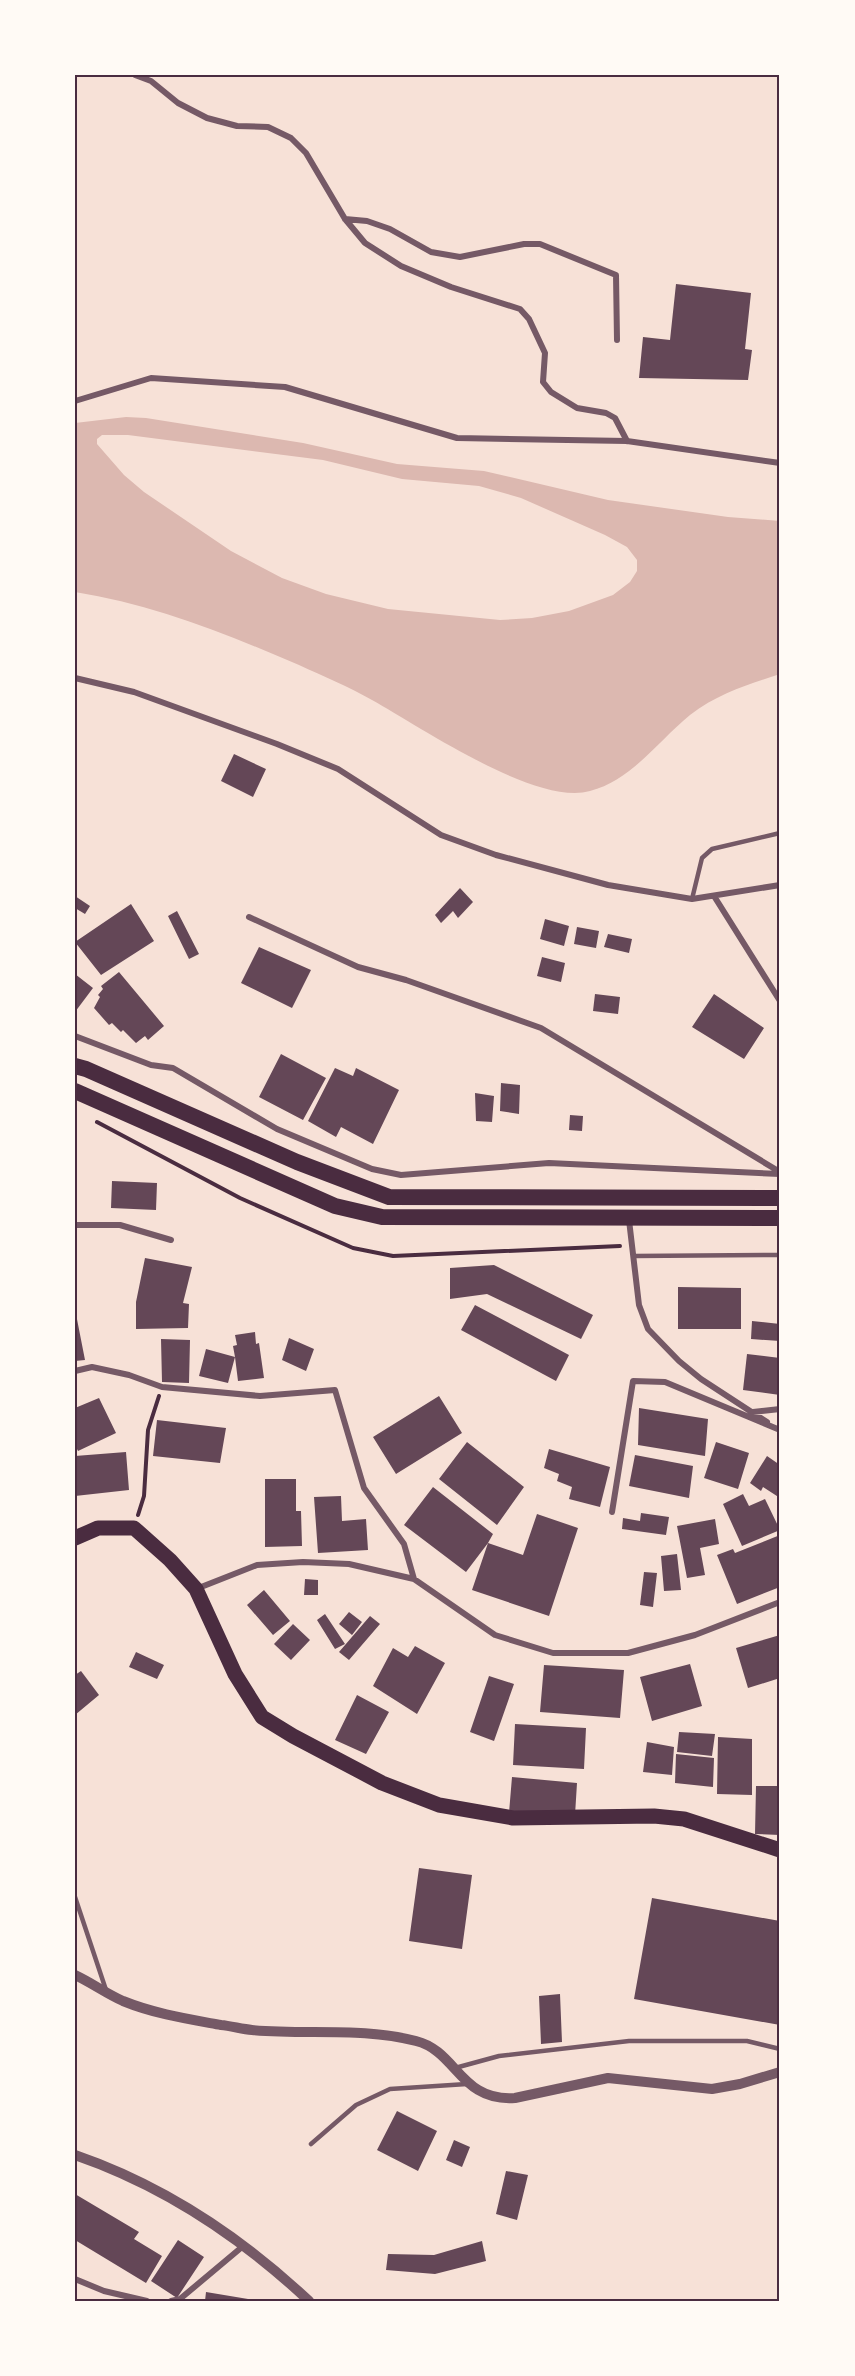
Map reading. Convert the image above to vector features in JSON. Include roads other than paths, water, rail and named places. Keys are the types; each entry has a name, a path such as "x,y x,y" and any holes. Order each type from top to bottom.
{"highway":[{"path":"81,1067 297,1162 389,1197 780,1198"},
{"path":"75,1091 335,1206 382,1217 780,1218"}],"main road":[{"path":"75,1538 98,1528 134,1528 170,1560 196,1589 235,1674 262,1717 382,1783 439,1805 513,1818 654,1816 684,1819 780,1850"}],"street":[{"path":"135,75 151,81 178,103 207,118 237,126 268,127 291,138 306,153 345,219 366,243 401,266 451,287 520,309 529,319 545,353 543,382 551,392 577,408 606,413 615,418 627,441"},
{"path":"345,219 367,220 390,229 431,252 460,257 476,256 524,244 540,244 616,275 617,340"},
{"path":"75,401 151,378 285,387 457,438 627,441 780,463"},
{"path":"75,678 134,692 277,744 338,769 441,835 496,855 608,885 692,899 780,885"},
{"path":"714,896 780,1001"},
{"path":"249,917 358,967 406,980 541,1028 780,1173"},
{"path":"75,1036 151,1065 173,1068 277,1129 372,1169 401,1175 549,1163 780,1173"},
{"path":"628,1218 639,1305 648,1329 679,1362 701,1379 780,1430"},
{"path":"75,1226 120,1225 171,1240"},
{"path":"75,1371 92,1367 129,1375 162,1387 260,1396 335,1390 364,1488 404,1544 414,1579"},
{"path":"612,1512 633,1381 665,1382 780,1430"},
{"path":"753,1412 780,1409"},
{"path":"196,1589 257,1565 303,1562 349,1564 414,1579 495,1635 553,1653 628,1653 695,1635 780,1602"},
{"path":"75,1975 107,1993 143,2008 177,2017 250,2030 368,2032 420,2042 438,2051 452,2068 486,2096 500,2099 515,2098 608,2078 712,2089 740,2084 780,2072"},
{"path":"75,2155 104,2165 182,2204 242,2247 309,2301"},
{"path":"171,2301 180,2299 242,2247"},
{"path":"75,2279 104,2291 147,2301"}],"lane":[{"path":"692,899 702,858 712,849 780,833"},
{"path":"634,1256 780,1255"},
{"path":"75,1897 107,1993"},
{"path":"452,2068 499,2056 629,2041 747,2041 780,2049"},
{"path":"311,2144 356,2105 390,2089 470,2084"}]}
